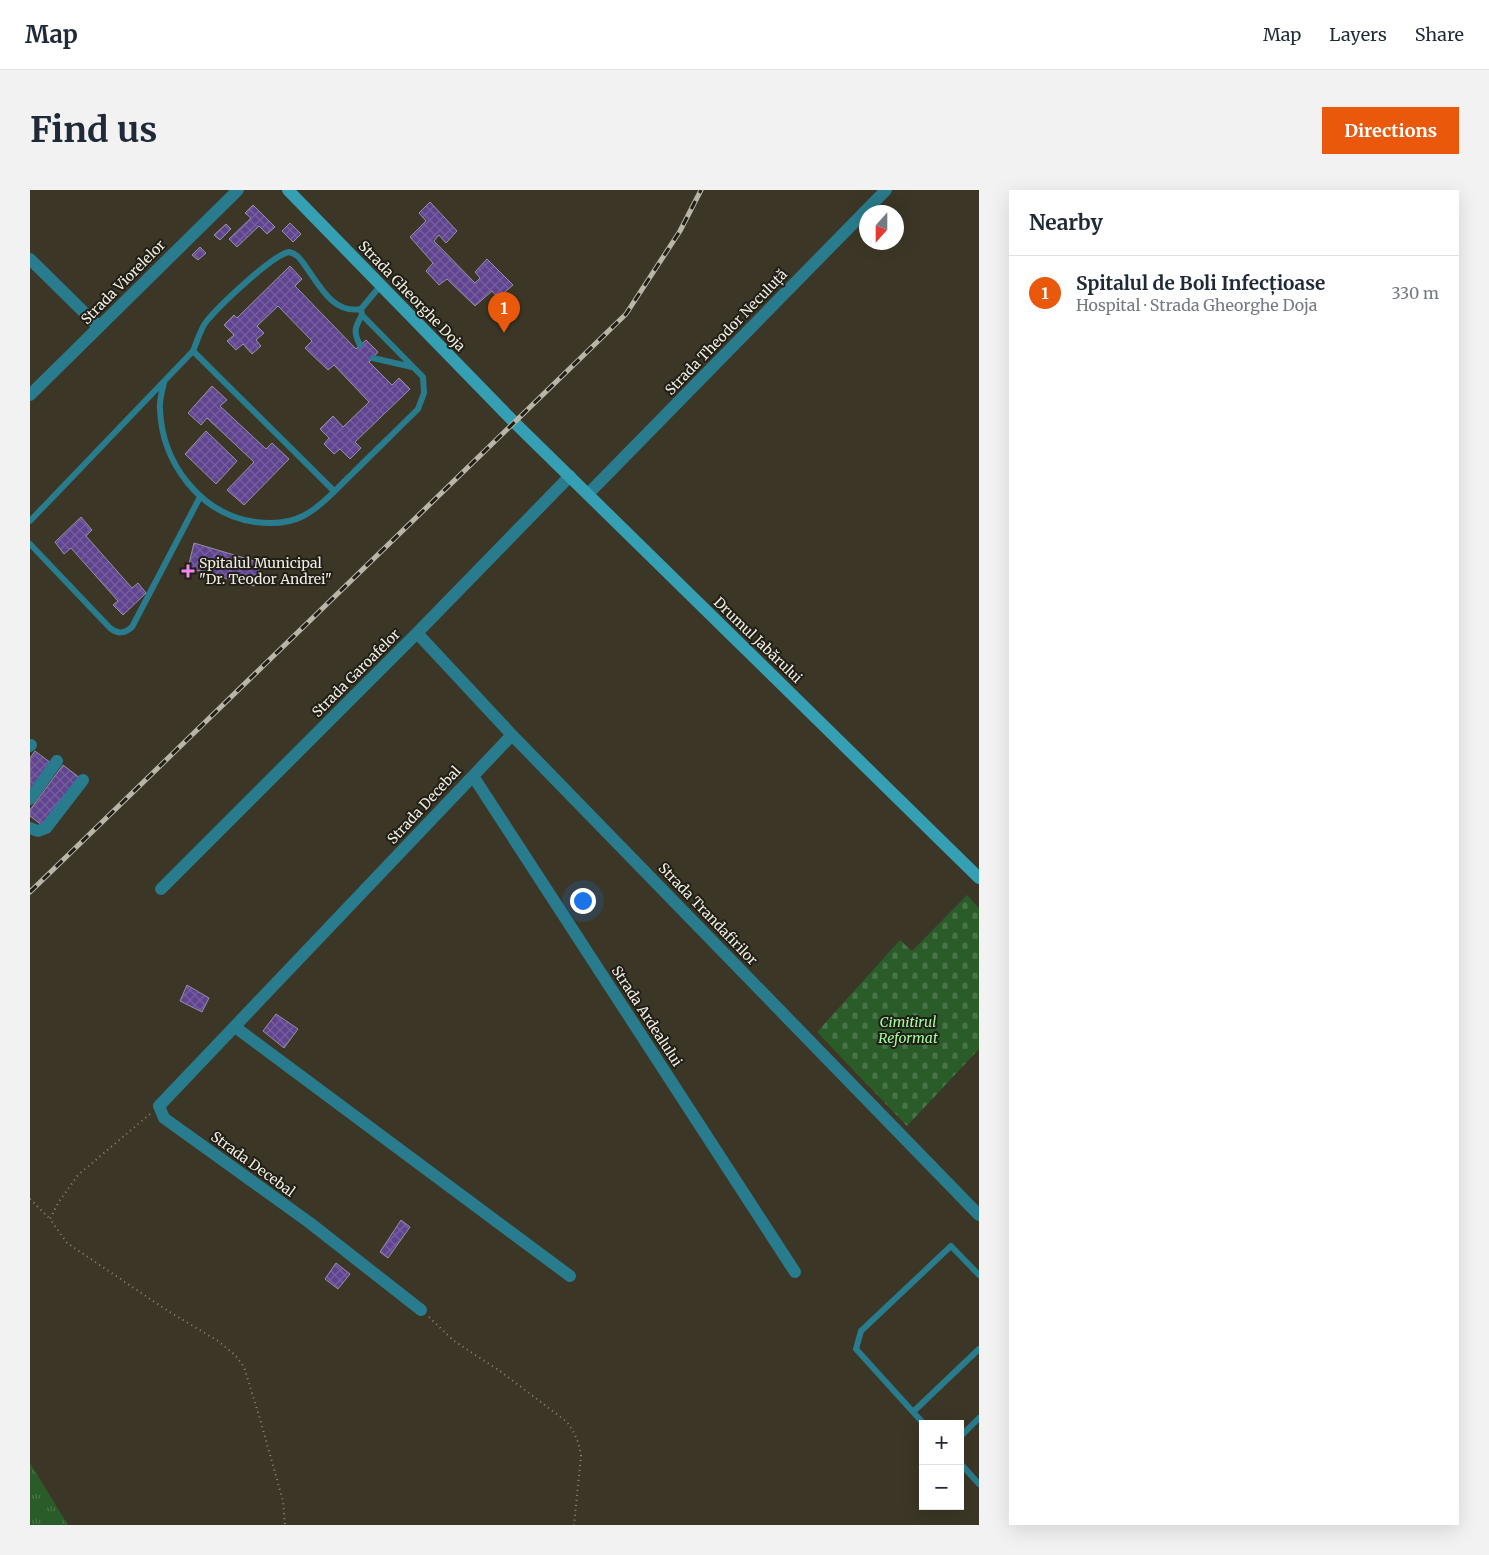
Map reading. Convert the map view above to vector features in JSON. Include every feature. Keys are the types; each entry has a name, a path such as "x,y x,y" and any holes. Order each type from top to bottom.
{"main road":[{"name":"Strada Gheorghe Doja","path":"288,190 515,423"},
{"name":"Drumul Jabărului","path":"515,423 977,874"}],"street":[{"name":"Strada Viorelelor","path":"30,395 238,190"},
{"name":"Strada Theodor Neculuță","path":"588,494 886,190"},
{"path":"30,259 99,327"},
{"name":"Strada Garoafelor","path":"161,889 417,633 570,476"},
{"name":"Strada Trandafirilor","path":"417,633 512,735 979,1215"},
{"name":"Strada Decebal","path":"421,1310 310,1223 164,1118 159,1106 512,735"},
{"path":"30,799 57,761"},
{"name":"Strada Ardealului","path":"473,776 795,1272"},
{"path":"30,828 38,831 46,828 83,780"},
{"path":"235,1027 570,1276"}],"lane":[{"path":"30,522 193,351 205,324 220,306 245,283 284,253 289,252 299,256 330,300 347,310 361,311 423,377 424,393 418,410 334,491 303,516 281,523 264,524 232,517 218,509 200,497 181,476 173,462 161,427 160,407 164,383"},
{"path":"360,345 355,336 356,324 361,311 381,285"},
{"path":"193,351 334,491"},
{"path":"373,358 413,367"},
{"path":"30,544 110,628 115,632 121,633 132,627 200,497"},
{"path":"920,1420 856,1349 861,1331 951,1246 979,1275"},
{"path":"913,1412 979,1349"},
{"path":"964,1433 979,1418"},
{"path":"962,1465 979,1484"}],"path":[{"path":"50,1220 58,1203 78,1175 159,1106"},
{"path":"30,1199 50,1220 67,1243 168,1311 218,1341 235,1355 244,1367 260,1419 283,1502 285,1525"},
{"path":"421,1310 454,1341 500,1371 567,1422 575,1433 581,1456 574,1525"}],"green space":[{"name":"Cimitirul Reformat","path":"967,895 979,908 979,1049 907,1126 817,1032 900,940 912,951"},
{"path":"30,1463 68,1525 30,1525"}],"building":[{"path":"430,202 457,231 446,243 439,235 434,241 475,283 480,278 475,272 487,259 513,285 498,298 492,291 475,306 447,279 439,285 426,271 433,263 410,237 426,221 419,213"},
{"path":"253,205 275,227 267,234 259,226 237,247 229,239 251,218 245,213"},
{"path":"290,223 301,234 293,242 282,231"},
{"path":"226,224 231,229 220,240 214,235"},
{"path":"200,247 206,253 198,260 192,255"},
{"path":"290,266 302,279 295,286 356,349 366,340 378,352 369,362 392,385 399,378 410,389 355,442 361,448 350,459 340,449 334,454 324,444 329,438 320,429 333,416 343,427 369,402 334,365 328,370 305,348 312,341 278,306 257,326 264,333 256,340 261,346 252,354 243,344 236,350 227,341 234,335 224,325 234,315 237,318"},
{"path":"212,386 227,400 220,406 266,449 272,443 289,459 244,505 227,490 254,462 207,418 201,425 188,413"},
{"path":"206,431 237,461 216,484 185,454"},
{"path":"81,517 92,530 86,536 132,588 138,583 146,593 123,615 113,605 118,601 71,548 64,554 55,542"},
{"path":"194,543 261,563 254,586 188,568"},
{"path":"35,751 51,763 30,792 30,758"},
{"path":"63,765 80,778 43,826 30,816 30,810"},
{"path":"187,985 209,998 202,1012 180,1001"},
{"path":"276,1014 298,1029 284,1048 263,1031"},
{"path":"401,1220 410,1227 388,1258 380,1252"},
{"path":"336,1263 350,1274 338,1289 325,1279"}],"railway":[{"path":"30,892 626,314 680,231 701,190"}],"place":[{"name":"Spitalul de Boli Infecțioase","path":"504,333"},
{"name":"Spitalul Municipal \"Dr. Teodor Andrei\"","path":"188,571"}]}
